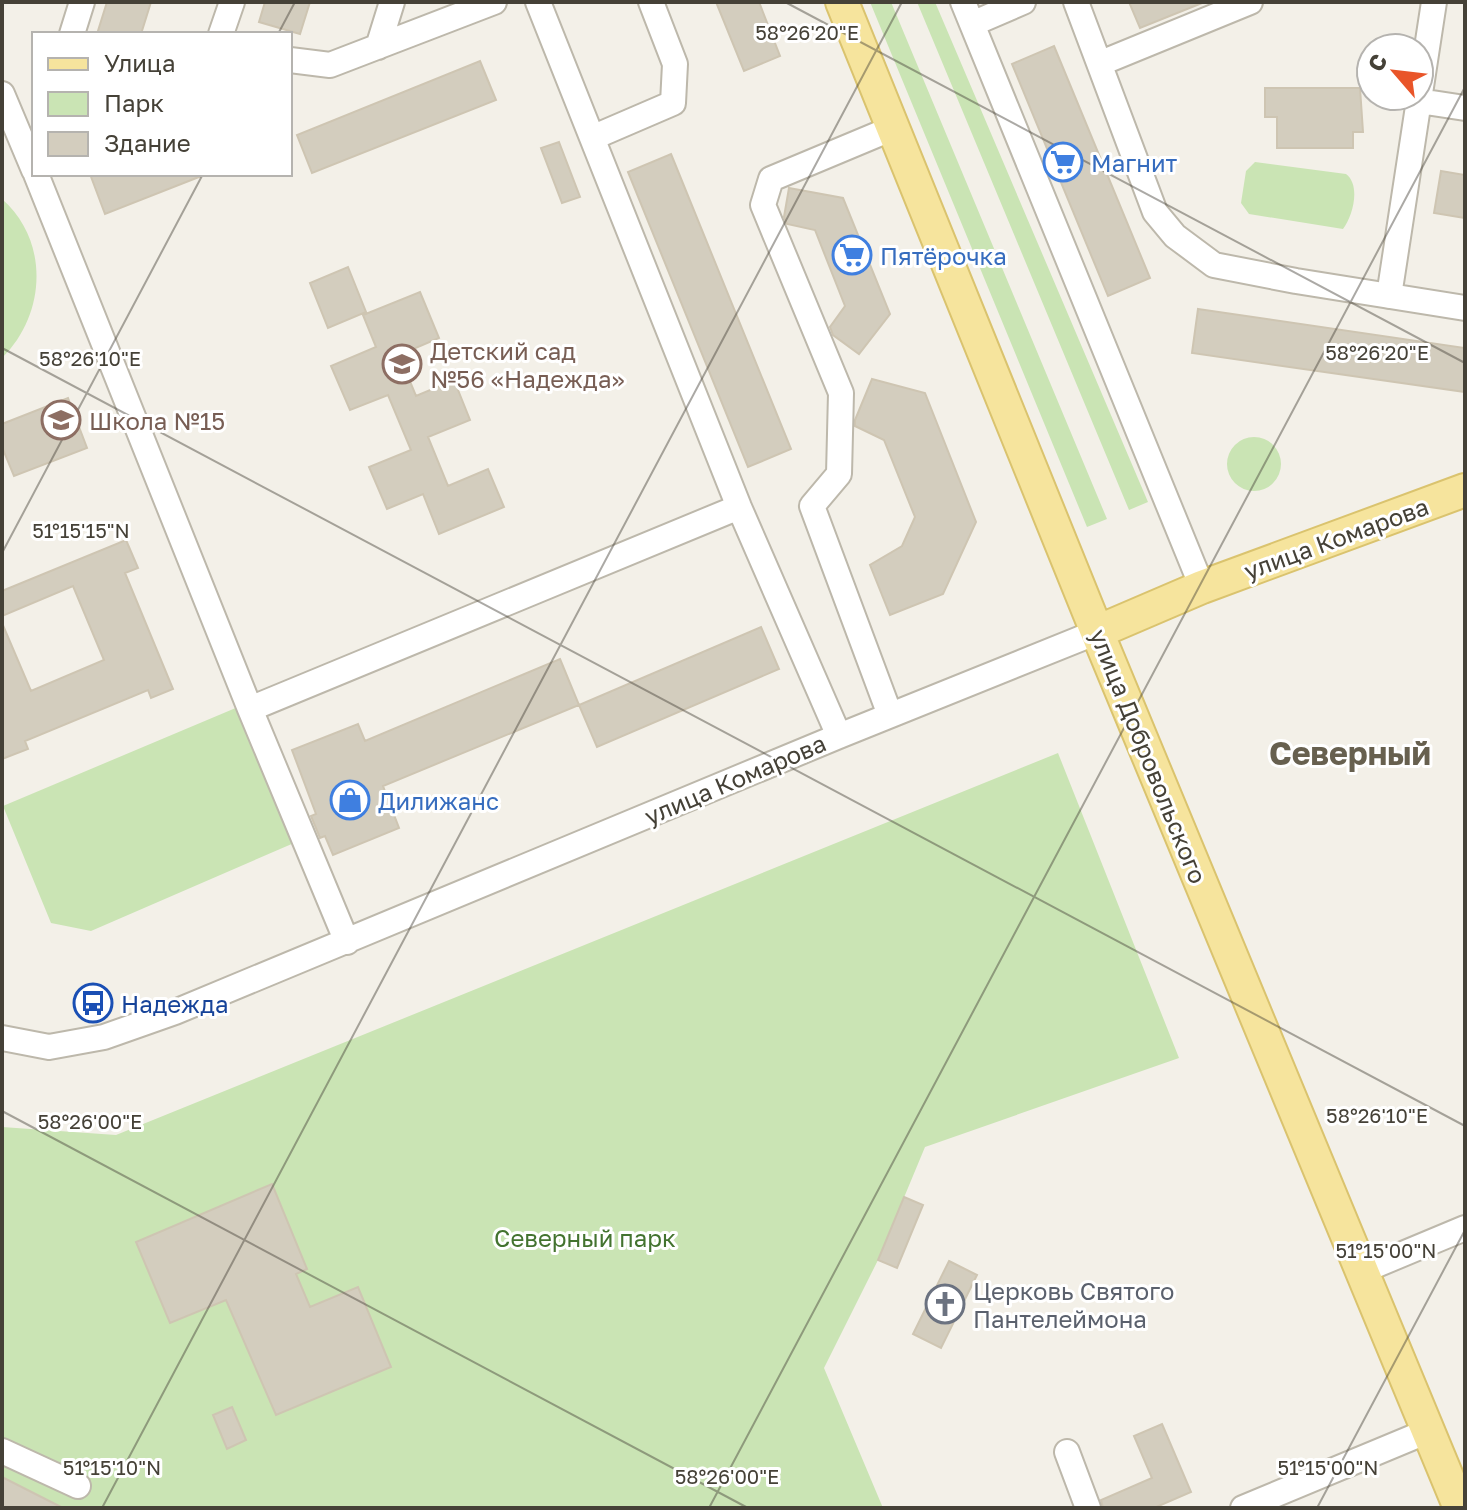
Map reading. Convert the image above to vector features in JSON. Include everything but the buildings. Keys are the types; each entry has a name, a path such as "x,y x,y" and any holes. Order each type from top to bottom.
{"main road":[{"name":"улица Добровольского","path":"842,2 1097,632 1460,1508"},
{"name":"улица Комарова","path":"1097,632 1202,587 1465,490"}],"street":[{"path":"73,32 82,2"},
{"path":"222,32 232,2"},
{"path":"378,47 392,2"},
{"path":"292,60 330,65 494,2"},
{"path":"538,2 739,507 839,736"},
{"path":"594,137 673,103 675,64 651,2"},
{"path":"1023,2 968,13 1202,587"},
{"path":"1076,2 1155,212 1175,236 1214,265 1465,308"},
{"path":"1101,63 1250,2"},
{"path":"1429,32 1434,2"},
{"path":"2,94 26,126 32,157"},
{"path":"1435,103 1465,108"},
{"path":"1389,296 1417,112"},
{"path":"890,715 812,506 839,474 841,393 763,205 771,179 893,128"},
{"path":"37,176 347,942"},
{"path":"250,709 739,507"},
{"name":"улица Комарова","path":"2,1038 49,1047 104,1037 175,1012 1097,632"},
{"path":"1362,1271 1465,1228"},
{"path":"1243,1508 1428,1431"},
{"path":"2,1451 78,1486"},
{"path":"1067,1452 1088,1508"}],"green space":[{"path":"870,2 891,2 1107,519 1087,527"},
{"path":"917,2 935,2 1148,502 1129,510"},
{"path":"1255,162 1346,174 1353,185 1354,201 1343,229 1249,214 1241,203 1246,171"},
{"path":"2,199 18,216 28,236 35,256 36,278 34,300 27,321 17,341 2,358"},
{"path":"1254,437 1273,445 1281,464 1273,483 1254,491 1235,483 1227,464 1235,445"},
{"path":"238,707 294,843 91,931 51,923 3,806"},
{"name":"Северный парк","path":"1058,753 1179,1058 925,1147 878,1260 824,1368 883,1508 2,1508 2,1127 116,1135"}],"place":[{"name":"Магнит","path":"1063,162"},
{"name":"Пятёрочка","path":"852,255"},
{"name":"Детский сад №56 «Надежда»","path":"402,364"},
{"name":"Школа №15","path":"61,420"},
{"name":"Дилижанс","path":"350,800"},
{"name":"Надежда","path":"93,1003"},
{"name":"Церковь Святого Пантелеймона","path":"945,1304"}],"district":[{"name":"Северный","path":"1350,753"}]}
